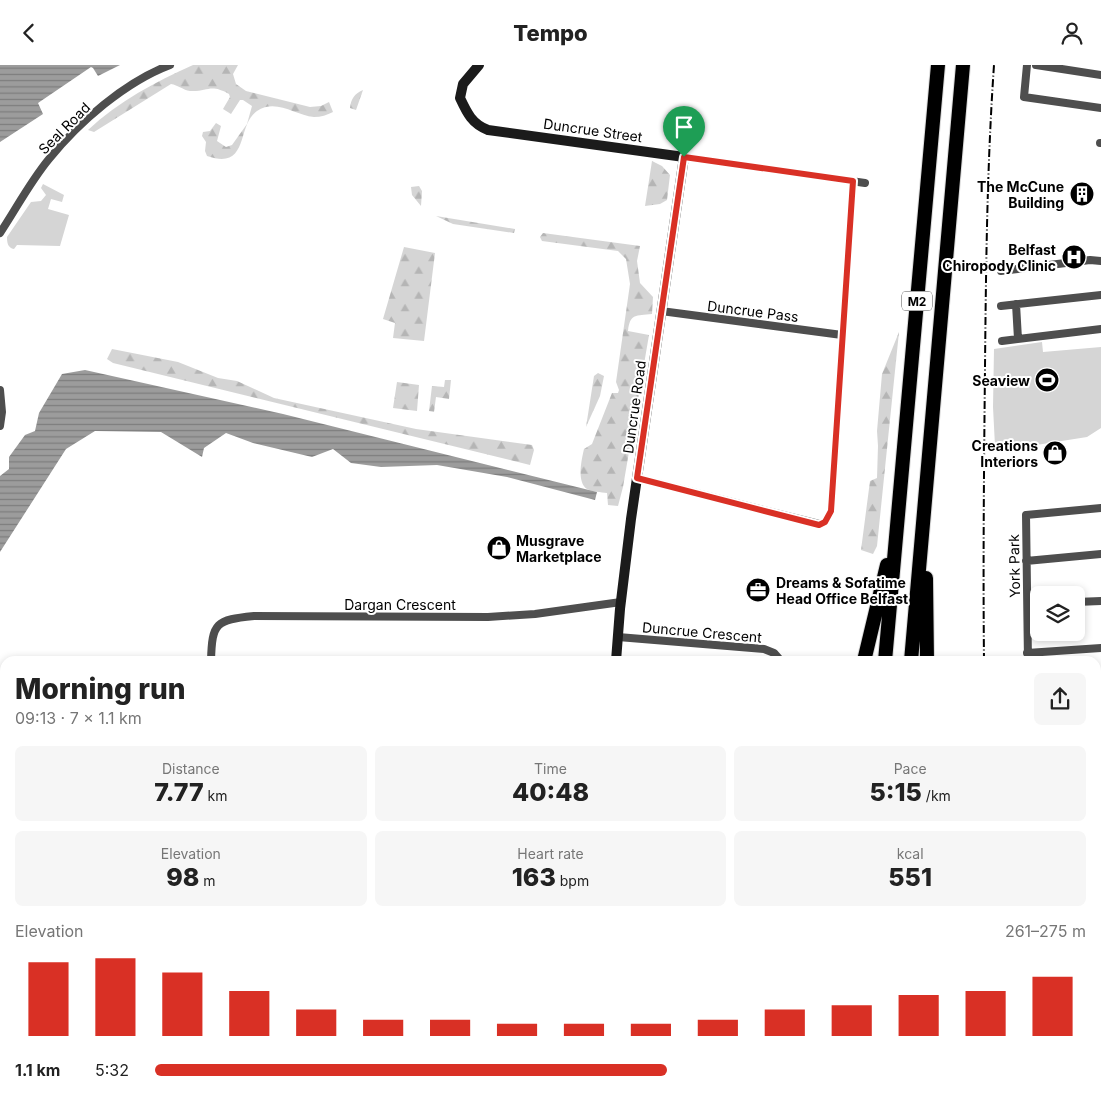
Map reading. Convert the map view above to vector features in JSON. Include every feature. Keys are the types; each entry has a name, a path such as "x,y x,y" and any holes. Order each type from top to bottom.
{"highway":[{"name":"M2","path":"885,656 938,65"},
{"name":"M2","path":"911,656 963,65"},
{"path":"922,527 926,566 927,656"},
{"path":"865,656 884,573 896,538"}],"street":[{"name":"Seal Road","path":"0,233 49,159 77,129 122,92 170,65"},
{"name":"Duncrue Street","path":"479,65 464,84 460,98 469,115 479,126 488,129 865,183"},
{"path":"1027,65 1024,97 1101,108"},
{"path":"1036,65 1101,75"},
{"name":"Duncrue Road","path":"616,656 621,602 637,478 684,157"},
{"path":"637,478 819,525 825,522 831,511 853,181"},
{"path":"1001,271 1090,260 1101,261"},
{"path":"1001,306 1101,295"},
{"path":"1016,304 1018,339"},
{"name":"Duncrue Pass","path":"661,311 842,335"},
{"path":"1002,341 1101,329"},
{"path":"0,390 2,412 0,426"},
{"name":"York Park","path":"1028,653 1026,515 1101,508"},
{"path":"1026,561 1101,554"},
{"path":"1085,602 1101,601"},
{"name":"Dargan Crescent","path":"211,656 212,635 217,627 223,621 236,618 254,616 488,617 527,615 621,602"},
{"name":"Duncrue Crescent","path":"618,637 764,649 777,656"},
{"path":"1028,653 1101,648"}],"green space":[{"path":"193,65 238,65 233,74 236,84 246,91 310,107 321,106 329,102 333,112 324,116 314,117 286,108 264,107 257,111 246,126 236,152 230,157 221,159 207,156 205,151 206,142 202,136 203,132 210,131 216,123 221,126 217,141 226,147 232,145 247,124 252,106 240,100 231,114 223,109 230,97 229,94 223,91 213,88 190,91 171,84 94,132 88,130 112,110 138,93"},
{"path":"363,90 356,110 350,108 354,97"},
{"path":"652,161 662,166 670,175 667,200 660,204 645,206"},
{"path":"43,184 64,195 62,202 51,199 48,209 69,215 60,246 17,245 14,249 10,248 7,237 31,202 41,201 46,195 41,188"},
{"path":"419,186 422,191 421,206 412,195 411,187"},
{"path":"436,216 515,229 514,233 453,224"},
{"path":"543,233 640,246 637,261 640,283 653,297 652,314 632,318 629,325 628,331 649,335 623,487 618,506 608,505 607,493 587,489 582,481 581,470 584,449 592,444 612,393 618,393 619,390 616,382 630,284 626,259 618,251 542,241 540,237"},
{"path":"404,247 435,253 424,341 393,338 395,323 383,319"},
{"path":"899,332 877,546 873,554 861,550 870,481 877,478 877,431 882,374"},
{"name":"Seaview","path":"1042,342 1043,352 1101,347 1101,428 1087,437 1030,446 1029,442 995,446 993,407 994,349"},
{"path":"112,349 178,362 218,378 237,381 274,398 416,429 532,445 534,450 530,465 113,363 107,359"},
{"path":"598,373 604,376 600,396 586,427 594,376"},
{"path":"445,380 451,380 449,399 436,397 434,412 429,411 432,386 444,387"},
{"path":"397,382 419,385 417,411 393,408"}],"shaded area":[{"path":"0,65 120,65 98,76 91,67 38,103 43,114 0,142"},
{"path":"85,370 283,414 597,492 595,500 507,477 437,465 381,467 351,463 333,449 312,457 253,443 226,433 204,448 202,457 161,432 95,431 66,449 0,552 0,476 9,469 9,457 25,435 35,431 39,413 62,374"}],"railway":[{"path":"984,656 986,254 994,65"}],"place":[{"name":"The McCune Building","path":"1082,194"},
{"name":"Belfast Chiropody Clinic","path":"1074,257"},
{"name":"Seaview","path":"1047,380"},
{"name":"Creations Interiors","path":"1055,453"},
{"name":"Musgrave Marketplace","path":"499,548"},
{"name":"Dreams & Sofatime Head Office Belfast","path":"758,590"}],"route":[{"path":"684,157 853,181 831,511 825,522 819,525 637,478 684,157"}]}
